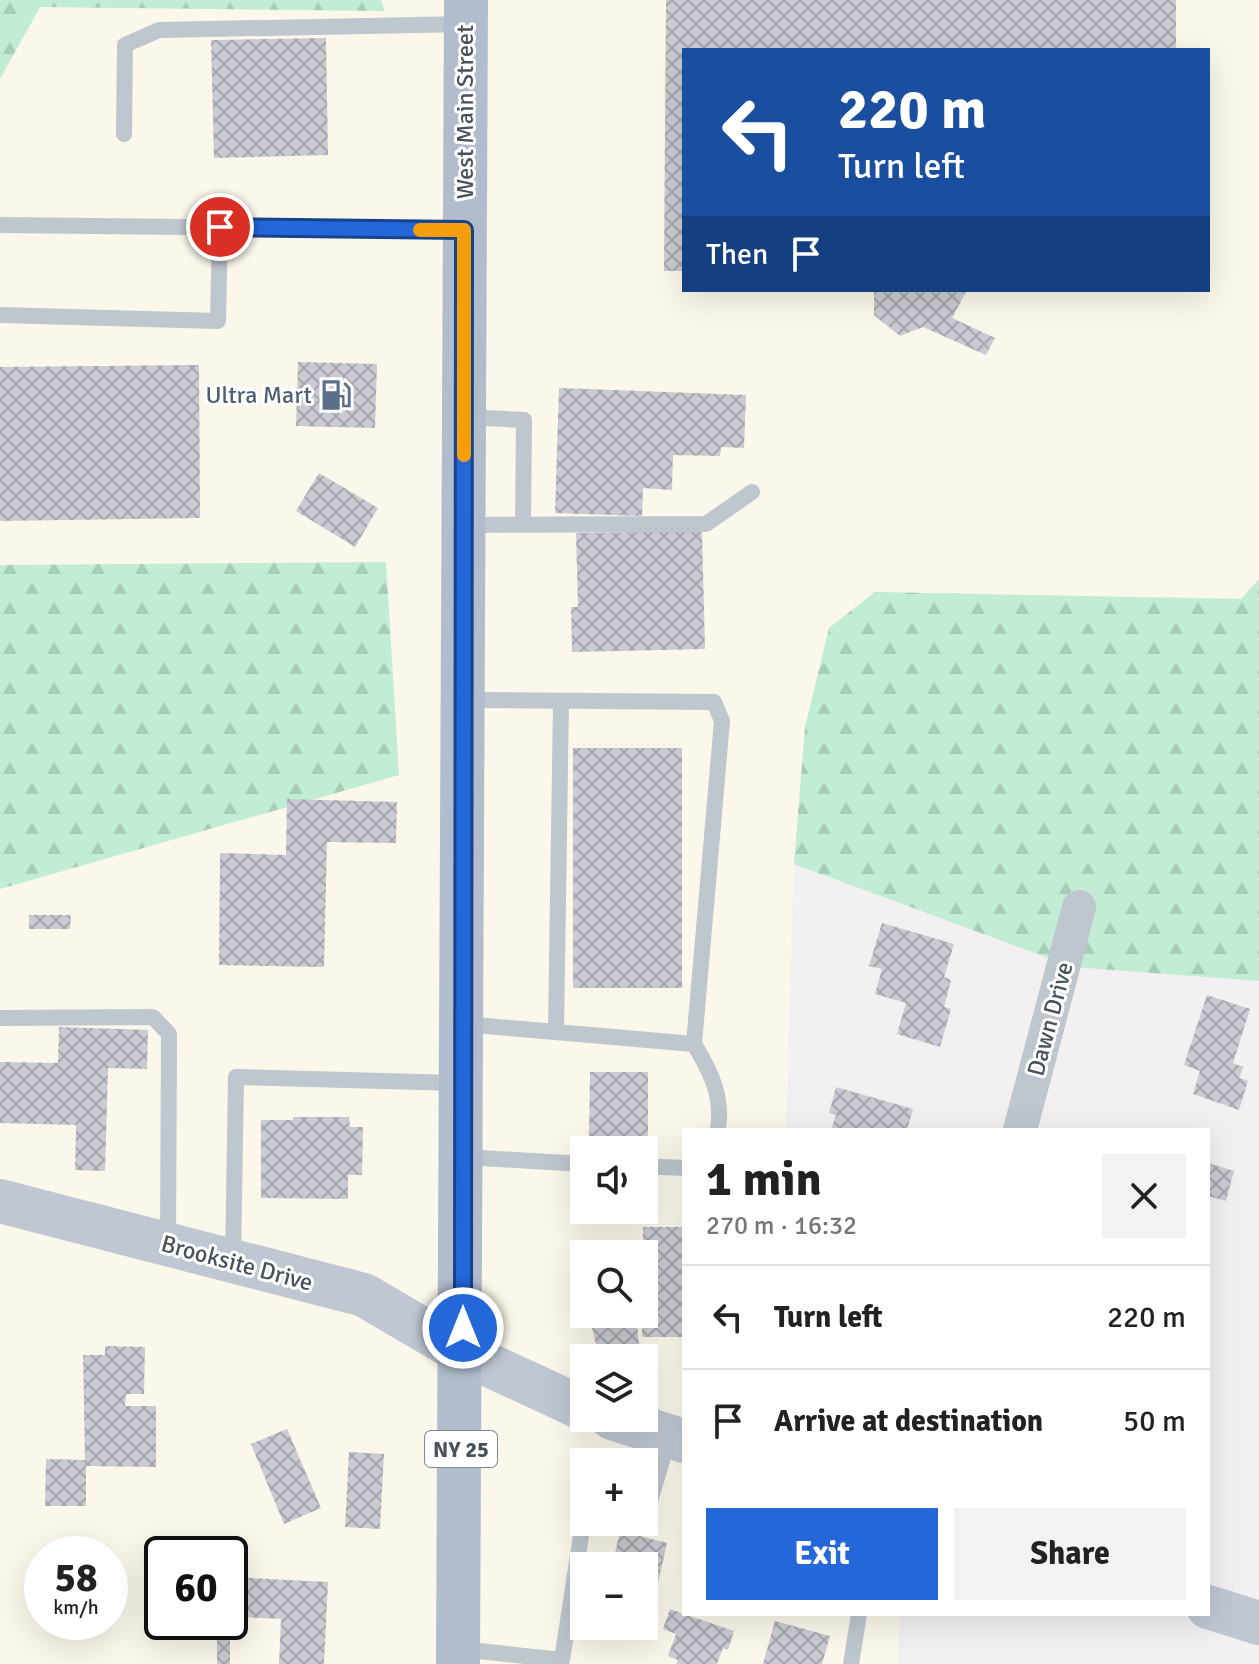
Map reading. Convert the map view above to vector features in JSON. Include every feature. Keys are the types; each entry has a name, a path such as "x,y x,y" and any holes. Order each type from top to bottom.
{"main road":[{"name":"West Main Street","path":"458,1656 463,1353 466,12"}],"street":[{"name":"Dawn Drive","path":"1021,1128 1079,907"},
{"name":"Brooksite Drive","path":"0,1201 364,1295 463,1353 570,1403"},
{"path":"655,1432 676,1439"},
{"path":"1210,1608 1259,1623"}],"lane":[{"path":"124,134 125,45 159,30 466,12"},
{"path":"0,225 464,230"},
{"path":"0,315 218,321 220,227"},
{"path":"464,417 524,420 523,524"},
{"path":"464,525 706,524 752,492"},
{"path":"464,700 714,702 722,721 694,1044 714,1076 720,1105 718,1128"},
{"path":"556,1032 561,701"},
{"path":"0,1018 153,1017 169,1034 168,1245"},
{"path":"463,1024 694,1044"},
{"path":"233,1262 236,1077 463,1083"},
{"path":"463,1157 570,1163"},
{"path":"658,1167 682,1168"},
{"path":"658,1483 676,1439"},
{"path":"458,1656 562,1660 581,1536"},
{"path":"851,1664 859,1616"}],"shaded area":[{"path":"381,0 1259,0 1259,579 1242,599 875,592 829,628 805,727 794,864 786,1128 682,1128 682,1616 900,1616 898,1664 0,1664 0,889 399,775 385,562 0,565 0,79 40,7 384,11"}],"green space":[{"path":"0,0 381,0 385,11 40,7 0,79"},
{"path":"386,562 399,775 0,889 0,565"},
{"path":"1259,579 1259,981 1073,967 794,864 805,727 829,628 875,592 1241,599"}],"building":[{"path":"666,0 1176,0 1176,48 682,48 682,271 664,271"},
{"path":"326,38 328,155 214,158 211,40"},
{"path":"874,292 966,292 952,318 995,338 986,355 923,327 900,336 874,315"},
{"name":"Ultra Mart","path":"298,362 377,364 375,428 296,426"},
{"path":"199,365 200,518 0,521 0,367"},
{"path":"559,388 746,395 744,448 721,447 720,456 673,455 672,490 643,488 642,516 555,513"},
{"path":"319,473 378,508 355,547 296,511"},
{"path":"702,531 705,649 572,652 571,607 578,607 576,533"},
{"path":"573,748 682,748 682,988 573,988"},
{"path":"287,799 397,802 396,843 327,842 324,967 219,965 220,853 286,855"},
{"path":"29,915 71,915 70,929 29,929"},
{"path":"882,923 954,944 944,977 951,980 944,1007 951,1009 940,1047 897,1034 906,1003 875,994 882,969 869,966"},
{"path":"1207,995 1250,1009 1233,1063 1243,1067 1239,1078 1248,1081 1239,1110 1193,1094 1200,1071 1184,1065"},
{"path":"59,1027 148,1030 147,1069 108,1068 105,1171 75,1170 76,1125 0,1123 0,1062 58,1063"},
{"path":"590,1072 648,1072 648,1136 589,1136"},
{"path":"836,1087 913,1109 908,1128 832,1128 836,1115 829,1113"},
{"path":"293,1117 349,1117 350,1127 363,1127 362,1175 348,1175 348,1199 261,1198 261,1120 293,1120"},
{"path":"1210,1164 1234,1171 1226,1201 1210,1197"},
{"path":"643,1227 682,1227 682,1337 642,1337 642,1328 658,1328 658,1240 643,1240"},
{"path":"592,1328 637,1328 639,1344 596,1344"},
{"path":"105,1346 145,1347 144,1394 126,1394 125,1406 156,1406 156,1467 86,1466 86,1506 45,1506 46,1459 85,1460 83,1355 105,1355"},
{"path":"287,1429 321,1508 284,1524 251,1444"},
{"path":"349,1452 384,1454 380,1529 345,1527"},
{"path":"619,1536 640,1536 667,1543 658,1583 658,1552 615,1552"},
{"path":"248,1578 328,1582 324,1664 279,1664 281,1619 248,1617"},
{"path":"670,1609 682,1613 682,1616 734,1631 728,1650 723,1648 717,1664 676,1664 678,1660 668,1656 676,1634 663,1629"},
{"path":"775,1621 830,1636 822,1664 763,1664"},
{"path":"217,1640 230,1640 230,1664 217,1664"}],"slow traffic":[{"path":"420,230 464,230 464,455"}],"place":[{"name":"Ultra Mart","path":"336,395"}],"route":[{"path":"220,227 464,230 463,1328"}]}
